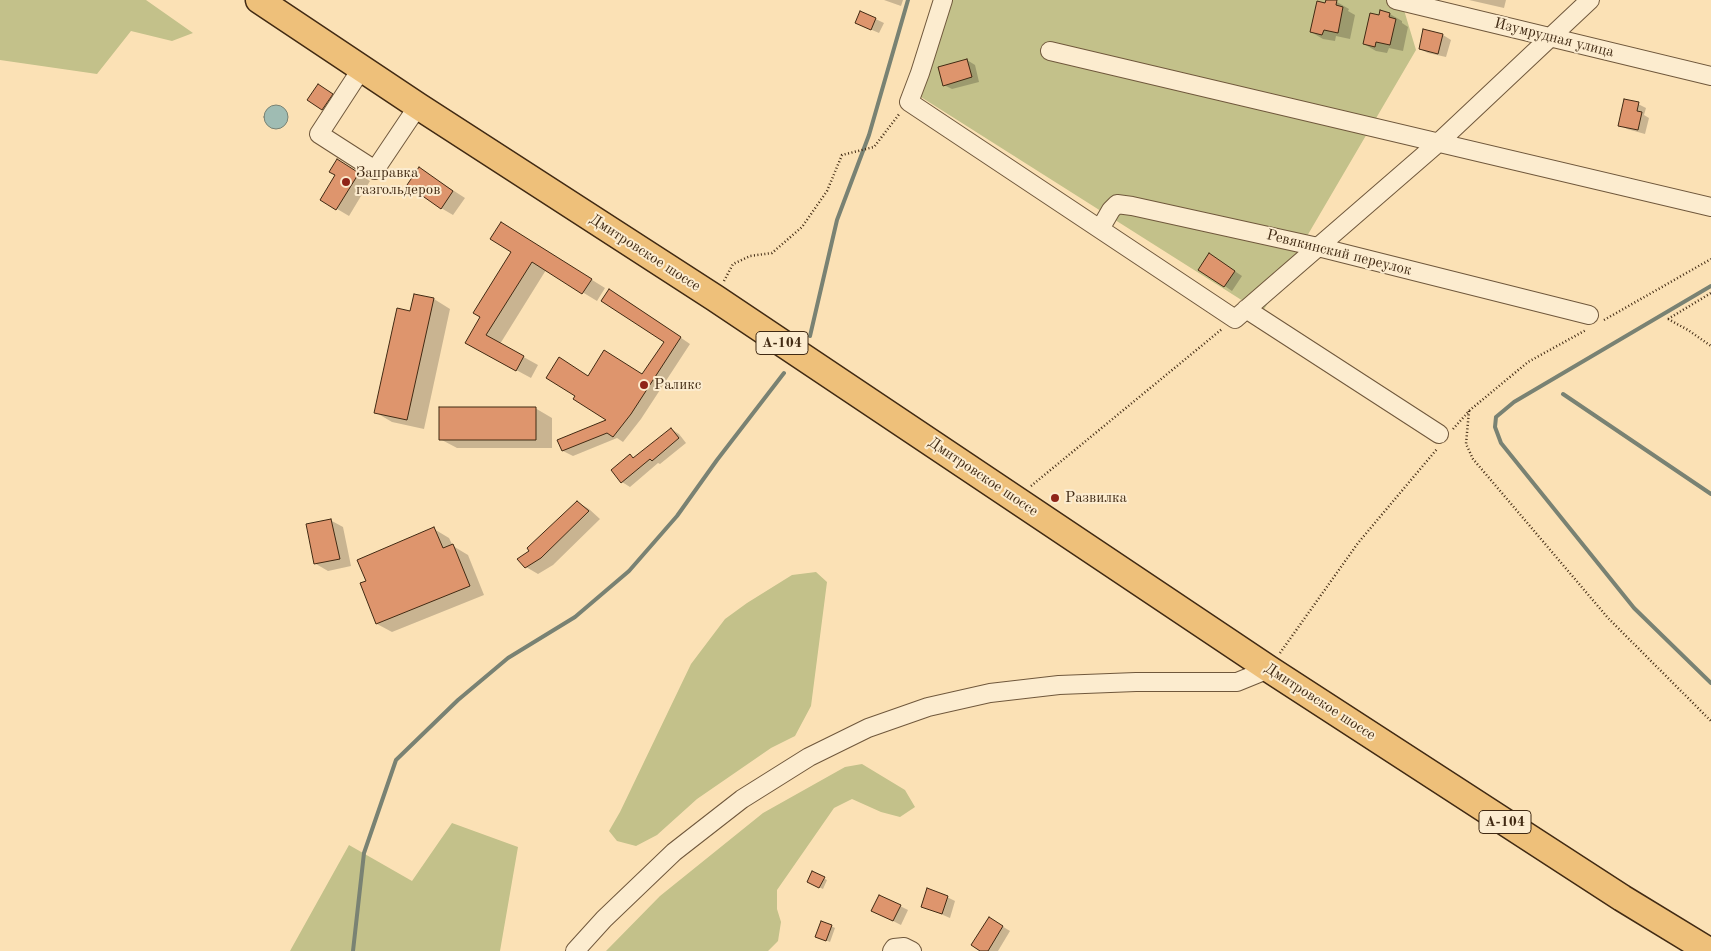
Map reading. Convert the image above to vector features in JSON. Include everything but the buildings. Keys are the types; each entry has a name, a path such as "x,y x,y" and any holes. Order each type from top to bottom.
{"highway":[{"name":"Дмитровское шоссе","path":"259,0 418,106 715,298 1269,669 1622,898 1709,951"}],"street":[{"path":"943,0 909,102 1100,229 1443,438"},
{"name":"Изумрудная улица","path":"1396,0 1711,76"},
{"path":"1241,314 1438,143 1590,0"},
{"path":"1050,51 1711,207"},
{"path":"362,68 319,134 375,170 418,106"},
{"name":"Ревякинский переулок","path":"1100,229 1110,210 1117,204 1132,206 1318,247 1592,322"},
{"path":"576,951 604,919 674,852 742,799 809,757 868,728 928,707 990,693 1059,684 1237,682 1269,669"},
{"path":"892,951 894,948 904,947 912,951"}],"path":[{"path":"715,298 733,264 750,256 772,253 802,226 828,191 842,155 874,147 909,102"},
{"path":"1269,669 1358,544 1443,438 1470,410 1528,362 1592,322 1711,259"},
{"path":"1711,293 1668,319 1711,346"},
{"path":"1016,498 1241,314"},
{"path":"1470,410 1466,444 1473,459 1608,618 1711,722"}],"shaded area":[{"path":"0,0 146,0 193,33 172,41 131,31 97,74 0,60"},
{"path":"939,0 1401,0 1416,50 1262,313 913,92"},
{"path":"816,572 827,582 811,706 795,736 771,748 697,799 657,835 636,846 617,841 609,831 691,664 725,619 792,575"},
{"path":"862,764 905,790 915,807 900,817 881,812 852,799 834,808 777,890 777,909 781,922 778,941 768,951 606,951 660,896 763,813 845,767"},
{"path":"452,823 518,847 500,951 290,951 349,845 412,881"}],"water":[{"path":"276,105 281,106 287,112 287,122 281,128 276,129 271,128 265,122 264,117 265,112 271,106"}],"waterway":[{"path":"810,336 837,220 869,135 908,0"},
{"path":"1711,286 1514,402 1496,417 1495,427 1501,443 1634,608 1711,683"},
{"path":"353,951 364,853 396,760 458,700 508,658 575,617 629,571 677,516 717,460 784,373"},
{"path":"1563,394 1711,494"}],"place":[{"name":"Заправка газгольдеров","path":"346,182"},
{"name":"Раликс","path":"644,385"},
{"name":"Развилка","path":"1055,498"}]}
